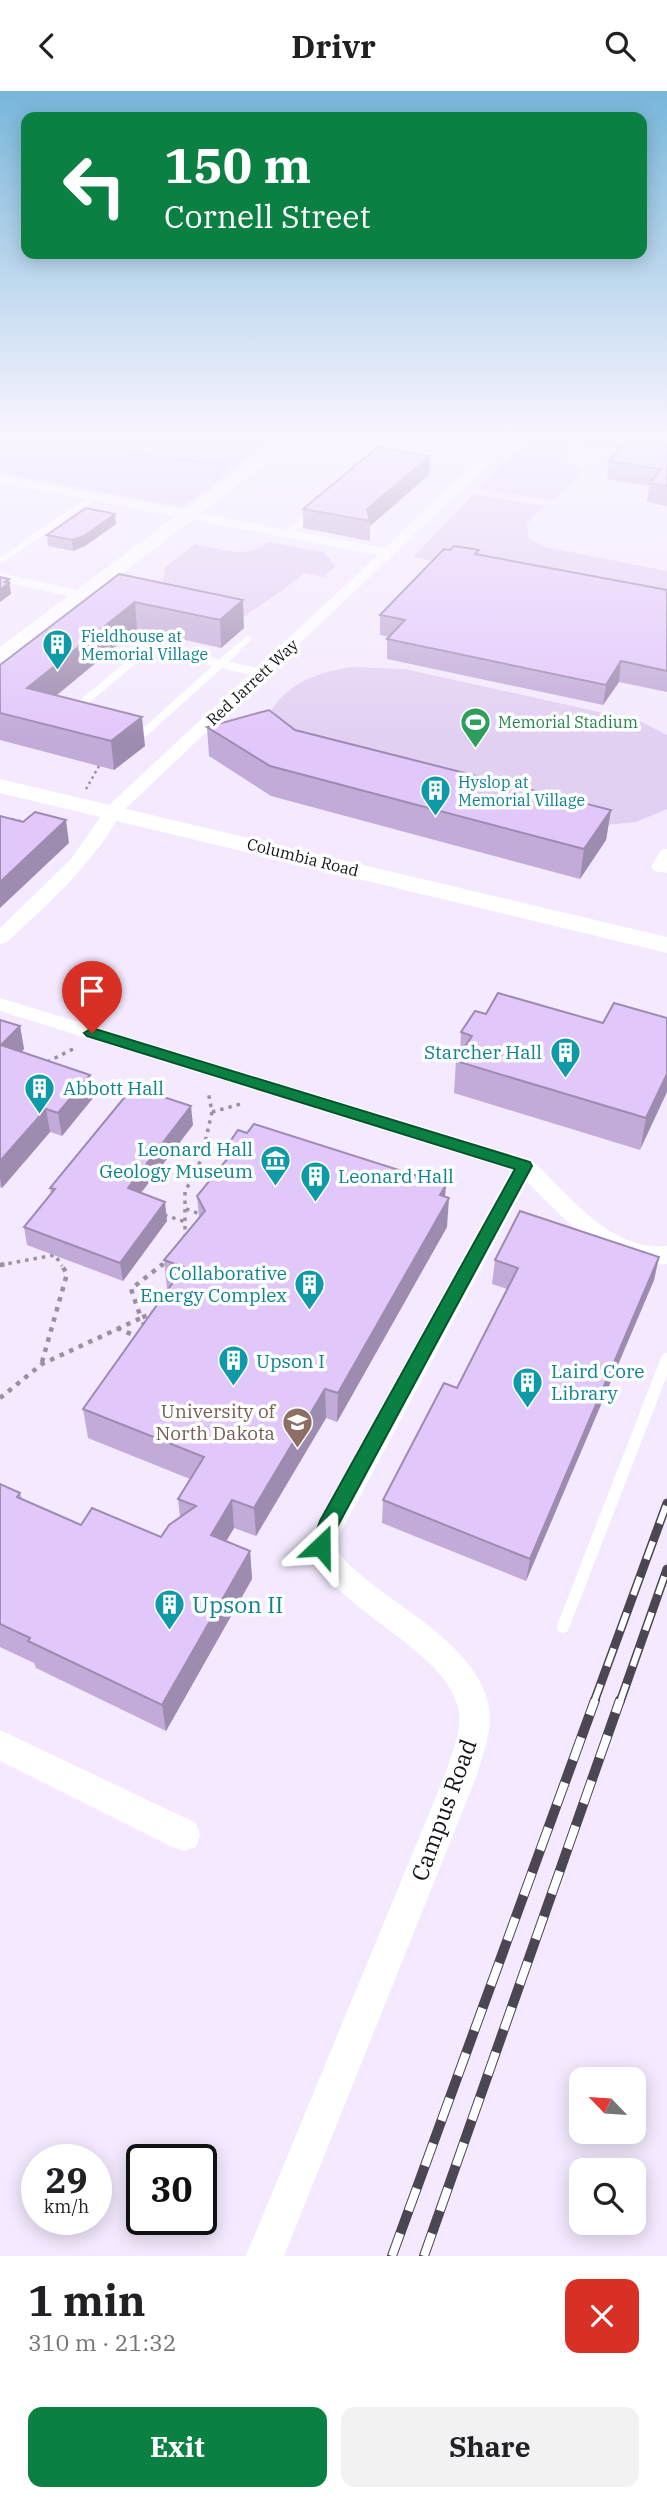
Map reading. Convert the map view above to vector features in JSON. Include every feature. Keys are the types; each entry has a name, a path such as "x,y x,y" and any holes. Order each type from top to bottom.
{"main road":[{"path":"0,657 157,538"},
{"name":"Columbia Road","path":"0,786 114,810 667,945"},
{"name":"Columbia Road","path":"492,903 667,954"}],"street":[{"path":"309,538 389,553 405,538"},
{"name":"Red Jarrett Way","path":"114,810 389,553"},
{"path":"0,577 82,595"},
{"path":"0,938 58,884 102,834 114,810"},
{"path":"667,854 660,867 667,868"},
{"path":"0,1004 524,1166 582,1223 614,1246 655,1258 667,1255"},
{"name":"Campus Road","path":"265,2256 461,1775 474,1712 468,1691 454,1671 433,1650 325,1560 320,1544 524,1166"},
{"path":"0,1745 184,1835"}],"lane":[{"path":"0,561 34,538"},
{"path":"119,726 145,732 248,639"},
{"path":"82,717 70,714 149,647 261,673"},
{"path":"563,1627 667,1359"}],"path":[{"path":"0,816 39,825"},
{"path":"40,1065 73,1049"},
{"path":"185,1246 185,1192 201,1160 212,1112 208,1091"},
{"path":"212,1112 244,1103"},
{"path":"186,1209 206,1216"},
{"path":"153,1212 186,1223"},
{"path":"0,1265 55,1255 67,1274 42,1364"},
{"path":"150,1335 131,1289 174,1255"},
{"path":"0,1398 42,1364 164,1307"},
{"path":"117,1328 142,1338"}],"shaded area":[{"path":"431,538 529,538 545,547 667,571 667,610 413,557"},
{"path":"268,542 323,552 336,566 323,577 304,573 244,617 190,602 163,582 165,567 195,544 243,552"},
{"name":"Memorial Stadium","path":"352,667 405,669 640,721 667,735 667,809 636,822 596,826 326,768 271,711 286,693 306,680"}],"building":[{"path":"454,546 479,550 475,554 667,590 667,671 621,661 606,685 387,639 405,620 380,615 444,549 450,550"},
{"path":"119,574 243,600 220,620 135,602 27,688 142,717 111,741 0,713 0,665"},
{"path":"0,577 9,579 5,582 9,583 0,590"},
{"path":"269,710 295,730 611,810 584,849 270,766 207,727"},
{"path":"35,812 66,820 0,882 0,816 23,822"},
{"name":"Starcher Hall","path":"498,993 603,1023 614,1003 667,1018 667,1074 646,1118 456,1061 472,1036 461,1032 475,1011 486,1014"},
{"name":"Abbott Hall","path":"0,1020 20,1026 1,1045 90,1075 58,1113 46,1109 0,1161"},
{"path":"133,1087 191,1106 128,1188 165,1202 120,1263 24,1227 55,1189 50,1188"},
{"path":"254,1124 446,1185 440,1195 449,1198 338,1393 325,1389 254,1508 232,1500 211,1535 250,1551 162,1705 28,1641 30,1638 0,1624 0,1484 20,1493 17,1497 81,1525 92,1508 161,1537 169,1525 196,1506 178,1499 204,1457 83,1409 184,1267 164,1260 205,1211 197,1196 233,1152 225,1149 238,1130 247,1133"},
{"name":"Laird Core Library","path":"520,1211 659,1257 530,1559 383,1500 444,1383 457,1388 518,1268 495,1260"}],"railway":[{"path":"594,1702 667,1503"},
{"path":"620,1702 667,1569"},
{"path":"392,2256 595,1700"},
{"path":"424,2256 620,1700"}],"place":[{"name":"Fieldhouse at Memorial Village","path":"58,672"},
{"name":"Memorial Stadium","path":"475,749"},
{"name":"Hyslop at Memorial Village","path":"435,818"},
{"name":"Starcher Hall","path":"565,1079"},
{"name":"Abbott Hall","path":"40,1115"},
{"name":"Leonard Hall Geology Museum","path":"276,1187"},
{"name":"Leonard Hall","path":"315,1203"},
{"name":"Collaborative Energy Complex","path":"310,1311"},
{"name":"Upson I","path":"233,1388"},
{"name":"Laird Core Library","path":"528,1409"},
{"name":"University of North Dakota","path":"298,1449"},
{"name":"Upson II","path":"169,1632"}],"route":[{"path":"92,1033 524,1166 327,1527 321,1546"}]}
